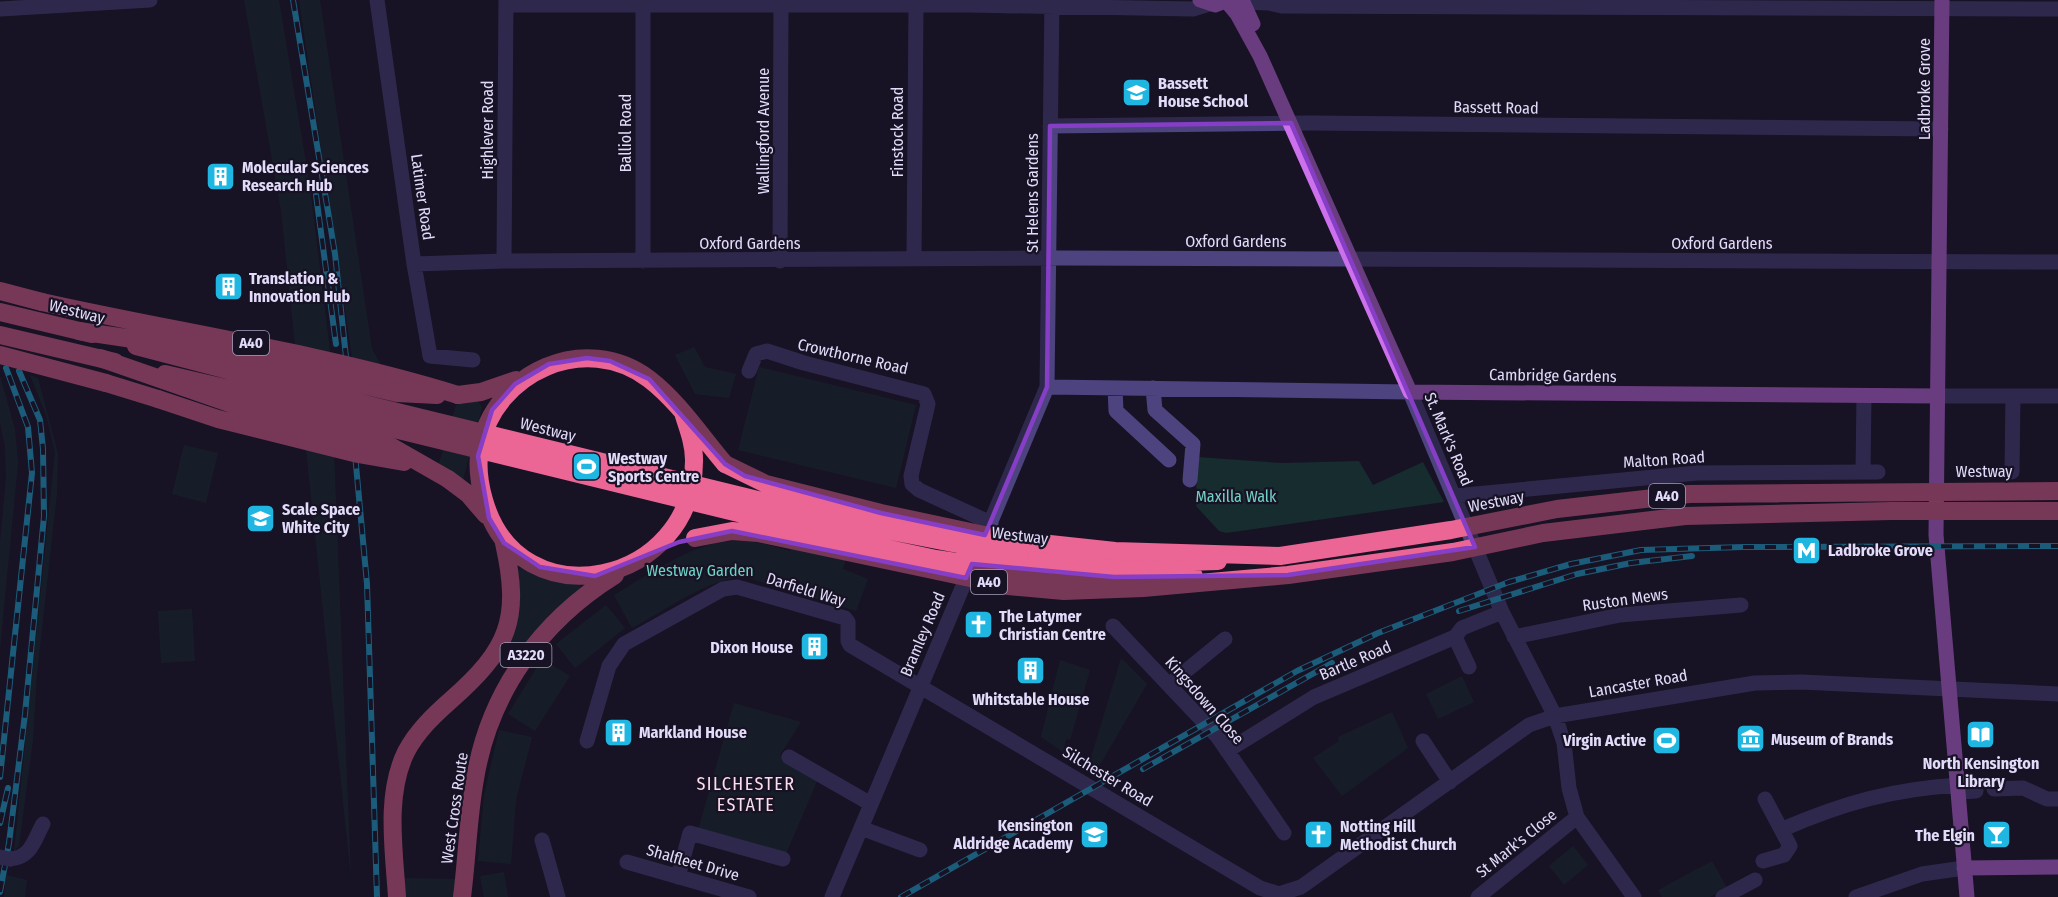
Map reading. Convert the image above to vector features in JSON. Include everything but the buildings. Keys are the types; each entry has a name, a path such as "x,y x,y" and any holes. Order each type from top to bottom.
{"highway":[{"name":"A40","path":"0,291 42,302 365,368 458,395"},
{"name":"Westway","path":"0,312 262,379 943,543 1019,556 1118,564 1187,563 1280,556 1451,530 1557,509 1689,494 2058,490"},
{"name":"A40","path":"80,331 220,352 397,393 458,395 481,392 531,373"},
{"name":"A40","path":"0,335 857,542 936,559 1016,571 1114,577 1288,575"},
{"name":"A40","path":"0,355 106,383 218,419 358,454 389,458 419,466 448,479"},
{"name":"A40","path":"100,358 255,412 361,437 392,447 448,479 468,494 489,518"},
{"name":"A3220","path":"397,897 394,813 397,780 414,738 432,717 484,670 504,638 512,602 511,572 504,543 489,518 479,474 478,456 492,410 515,384 531,373 549,364 587,358 630,368 649,379 684,416 694,459 691,491 669,535 637,562 596,576 559,573 540,567 504,543"},
{"name":"A40","path":"684,416 725,464 745,476 766,484 881,513 1003,539 1115,551 1280,556"},
{"name":"A40","path":"637,562 679,542 732,531 758,533 1008,586 1064,591 1143,588 1288,575 1453,552 1543,533 1685,516 1891,511 2058,511"},
{"name":"West Cross Route","path":"462,897 475,780 489,723 501,695 518,667 558,619 605,581 637,562"}],"main road":[{"path":"1205,2 1235,1"},
{"name":"St. Mark's Road","path":"1235,1 1251,20 1260,56"},
{"name":"St. Mark's Road","path":"1235,1 1237,14 1292,123 1410,392"},
{"name":"Ladbroke Grove","path":"1942,5 1941,262 1936,535 1967,897"},
{"name":"Cambridge Gardens","path":"1410,392 1937,396"},
{"path":"1965,868 2058,867"}],"street":[{"path":"0,9 150,0"},
{"name":"Latimer Road","path":"377,0 414,264 430,356 473,360"},
{"path":"1235,1 1282,6 1845,4 2058,9"},
{"path":"506,3 1187,4 1199,9 1205,2"},
{"name":"Highlever Road","path":"504,261 506,3"},
{"name":"Wallingford Avenue","path":"780,261 781,3"},
{"name":"St Helens Gardens","path":"1047,387 1052,4"},
{"name":"Balliol Road","path":"643,5 643,261"},
{"name":"Finstock Road","path":"914,259 916,5"},
{"path":"1251,20 1282,6"},
{"name":"Bassett Road","path":"1050,126 1292,123 1941,129"},
{"name":"Oxford Gardens","path":"414,264 504,261 914,259 2058,262"},
{"name":"Crowthorne Road","path":"749,371 756,354 767,351 804,363 924,393 928,404 911,476 912,484 919,490 991,523"},
{"name":"Cambridge Gardens","path":"1047,387 1410,392"},
{"name":"Bramley Road","path":"832,897 1047,387"},
{"path":"1115,388 1116,411 1169,460"},
{"path":"1153,388 1155,410 1193,444 1190,480"},
{"name":"St. Mark's Road","path":"1410,392 1502,612 1555,716 1564,743 1569,788 1577,817 1634,897"},
{"name":"Malton Road","path":"1454,496 1697,473 1870,472 1864,396"},
{"name":"Cambridge Gardens","path":"1937,396 2058,396"},
{"path":"2012,472 2013,396"},
{"name":"Darfield Way","path":"586,741 609,666 624,644 723,589 737,587 839,615 848,622 850,645 920,685"},
{"name":"Ruston Mews","path":"1514,637 1620,615 1741,605"},
{"name":"Bartle Road","path":"1227,751 1314,697 1455,637 1462,628 1502,612"},
{"name":"Kingsdown Close","path":"1113,626 1170,684 1227,751 1284,832"},
{"path":"1455,637 1469,667"},
{"path":"1170,684 1225,639"},
{"name":"Lancaster Road","path":"1279,894 1301,887 1529,725 1555,716 1755,682 1801,682 2058,694"},
{"name":"Silchester Road","path":"920,685 1260,888 1279,894"},
{"path":"1423,741 1450,782"},
{"path":"789,757 871,804"},
{"path":"1994,789 2023,788 2047,799 2058,799"},
{"path":"1782,829 1870,797 1910,789 1976,791"},
{"path":"1763,861 1788,852 1790,846 1765,799"},
{"name":"St Mark's Close","path":"1478,897 1577,817"},
{"path":"5,858 23,857 43,824"},
{"path":"861,828 920,850"},
{"path":"678,877 690,832 783,859"},
{"path":"542,840 558,897"},
{"name":"Shalfleet Drive","path":"627,862 748,897"},
{"path":"1856,897 1922,874 1965,868"},
{"path":"1723,897 1755,880"}],"highlighted area":[{"path":"1291,123 1475,547 1288,575 1114,577 972,564 966,578 732,531 679,542 595,576 540,567 504,543 489,518 478,456 492,410 515,384 549,364 587,358 610,361 649,379 725,464 745,476 881,513 985,535 1047,387 1050,126"}],"green space":[{"path":"244,0 279,0 310,187 330,351 351,878 281,211"},
{"path":"299,0 320,0 372,349 381,365 352,357"},
{"path":"694,347 705,367 736,374 729,398 695,394 675,355"},
{"name":"Westway Sports Centre","path":"759,367 916,405 896,488 738,450"},
{"path":"30,375 38,378 58,454 57,493 37,674 33,740 19,845 14,852 55,452 46,415"},
{"path":"0,376 15,429 18,463 0,649 0,543 6,478 5,447 0,422"},
{"path":"472,399 479,402 482,408 463,480 438,467 457,404"},
{"path":"184,445 218,453 206,503 172,494"},
{"name":"Maxilla Walk","path":"1197,457 1282,463 1359,461 1373,485 1423,462 1444,502 1226,533 1219,531 1196,506"},
{"name":"Westway Garden","path":"799,520 852,535 843,569 868,579 856,611 745,577 731,579 702,589 632,628 614,595 685,554 716,543 746,541 790,551"},
{"path":"522,567 549,580 580,584 582,591 513,665 504,658 516,627 520,594 517,571"},
{"path":"606,605 625,628 575,668 556,644"},
{"path":"192,609 195,661 161,663 158,611"},
{"path":"1121,658 1147,684 1097,770 1089,764"},
{"path":"542,659 570,676 535,731 508,714"},
{"path":"1060,660 1090,670 1070,740 1066,739 1063,752 1041,737"},
{"path":"1462,676 1474,702 1438,719 1426,694"},
{"path":"734,703 801,722 780,755 818,779 786,854 698,830"},
{"path":"1392,712 1408,748 1342,796 1313,758 1339,741 1338,737"},
{"path":"499,730 532,737 516,800 511,864 478,861 484,795"},
{"path":"1573,846 1588,865 1564,885 1549,866"},
{"path":"1712,861 1727,888 1710,897 1662,897 1658,890"},
{"path":"504,872 508,897 484,897 480,876"},
{"path":"6,875 27,880 25,897 4,897"},
{"path":"404,878 458,879 456,897 405,897"}],"railway":[{"path":"293,0 335,254 346,357 367,584 377,897"},
{"path":"316,195 336,344"},
{"path":"0,777 32,473 28,427 6,368"},
{"path":"0,892 9,843 25,714 44,516 40,420 19,371"},
{"path":"901,897 1297,671 1378,633 1509,582 1571,564 1641,550 1743,547 2058,546"},
{"path":"1459,611 1577,574 1631,563 1692,556"},
{"path":"1143,769 1332,663"},
{"path":"0,823 8,788"}],"place":[{"name":"Bassett House School","path":"1137,92"},
{"name":"Molecular Sciences Research Hub","path":"221,176"},
{"name":"Translation & Innovation Hub","path":"228,287"},
{"name":"Westway Sports Centre","path":"587,467"},
{"name":"Scale Space White City","path":"261,518"},
{"name":"Ladbroke Grove","path":"1807,550"},
{"name":"The Latymer Christian Centre","path":"978,625"},
{"name":"Dixon House","path":"814,647"},
{"name":"Whitstable House","path":"1031,671"},
{"name":"Markland House","path":"618,732"},
{"name":"North Kensington Library","path":"1981,735"},
{"name":"Museum of Brands","path":"1750,739"},
{"name":"Virgin Active","path":"1667,740"},
{"name":"Kensington Aldridge Academy","path":"1094,834"},
{"name":"Notting Hill Methodist Church","path":"1319,835"},
{"name":"The Elgin","path":"1996,835"}],"district":[{"name":"SILCHESTER ESTATE","path":"746,794"}]}
